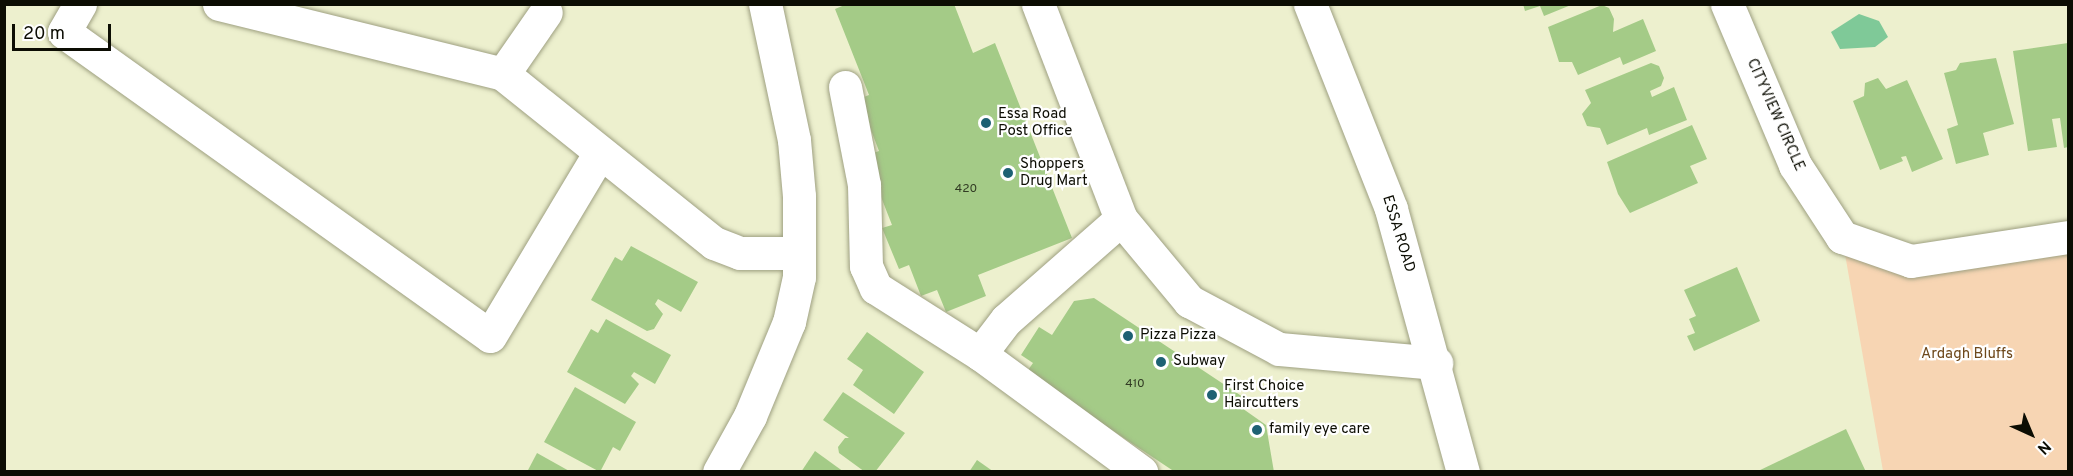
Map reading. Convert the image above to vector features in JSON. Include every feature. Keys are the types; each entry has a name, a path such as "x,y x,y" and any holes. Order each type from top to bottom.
{"street":[{"path":"81,4 64,32 490,336 600,152"},
{"path":"219,4 503,74 714,243 740,254 799,253"},
{"path":"719,471 750,416 789,322 799,277 794,140 765,4"},
{"path":"1038,4 1121,219 1189,301 1279,349 1436,363"},
{"name":"ESSA ROAD","path":"1310,4 1391,208 1436,363 1463,471"},
{"name":"CITYVIEW CIRCLE","path":"1726,4 1795,165 1842,237 1911,261 2068,237"},
{"path":"503,74 546,12"},
{"path":"845,87 864,184 866,266 876,288 980,354 1141,471"},
{"path":"980,354 1006,320 1121,219"}],"green space":[{"name":"Ardagh Bluffs","path":"1842,237 1911,261 2068,237 2068,471 1883,471"}],"shaded area":[{"path":"1859,14 1879,21 1888,37 1875,47 1840,49 1831,32"}],"building":[{"path":"847,4 954,4 973,53 995,43 1072,238 978,275 986,296 946,312 937,290 921,296 909,265 899,269 882,228 892,225 865,156 879,151 859,99 869,95 835,9"},
{"path":"1523,4 1571,5 1544,16 1540,6 1525,11"},
{"path":"1602,5 1609,8 1614,19 1613,32 1643,19 1656,51 1623,65 1620,57 1578,75 1572,62 1559,62 1548,27"},
{"path":"2068,43 2068,147 2064,148 2060,118 2052,119 2057,147 2028,151 2013,51"},
{"path":"1996,58 2014,124 1983,133 1989,155 1956,164 1947,129 1958,125 1944,73 1956,70 1960,63"},
{"path":"1651,63 1659,66 1664,78 1661,86 1650,91 1652,97 1674,87 1687,120 1649,135 1647,128 1607,145 1600,128 1587,126 1582,114 1591,103 1585,90"},
{"path":"1878,78 1886,89 1907,80 1943,159 1912,172 1906,156 1901,157 1903,161 1880,170 1853,101 1864,96 1865,83"},
{"path":"1692,125 1707,159 1690,166 1698,183 1630,213 1618,194 1607,162"},
{"path":"631,246 698,282 681,312 658,299 655,304 663,314 654,329 647,331 591,300 615,257 622,261"},
{"path":"1737,267 1760,321 1694,351 1687,336 1695,333 1689,319 1696,316 1684,290"},
{"path":"1094,298 1243,397 1239,406 1266,425 1274,472 1175,472 1026,373 1033,363 1021,355 1039,327 1052,335 1074,301"},
{"path":"606,319 671,355 655,384 634,372 631,376 639,384 625,404 567,372 591,329 598,333"},
{"path":"867,332 924,372 894,414 853,385 863,370 847,359"},
{"path":"575,387 636,422 620,451 613,447 600,472 544,442"},
{"path":"843,392 905,433 875,472 865,472 839,453 838,447 845,438 849,438 823,420"},
{"path":"1846,429 1866,472 1756,472"},
{"path":"815,451 844,472 801,472"},
{"path":"537,453 571,472 527,472"},
{"path":"977,460 994,472 969,472"}],"place":[{"name":"Essa Road Post Office","path":"986,123"},
{"name":"Shoppers Drug Mart","path":"1008,173"},
{"name":"Pizza Pizza","path":"1128,336"},
{"name":"Subway","path":"1161,362"},
{"name":"First Choice Haircutters","path":"1212,395"},
{"name":"family eye care","path":"1257,430"}]}
